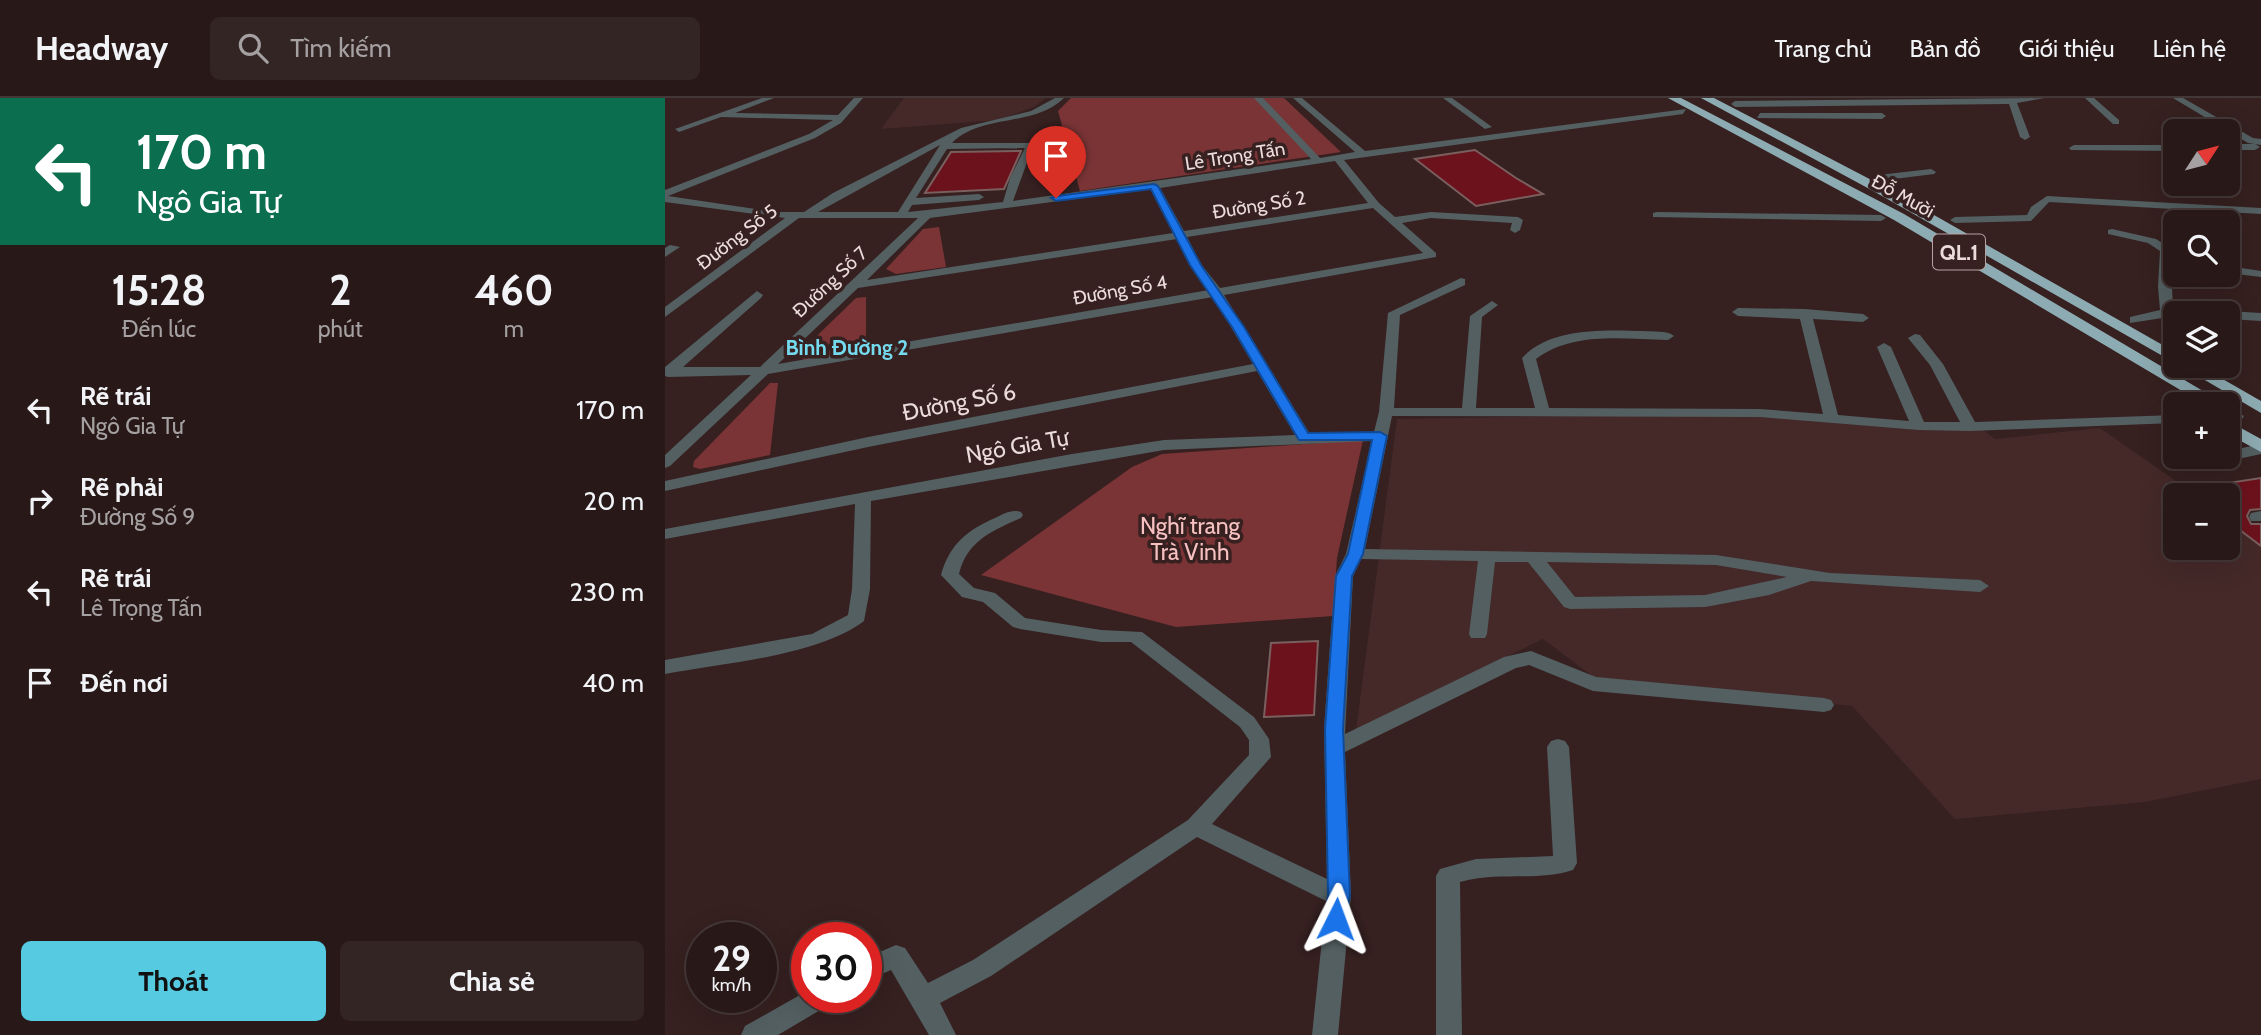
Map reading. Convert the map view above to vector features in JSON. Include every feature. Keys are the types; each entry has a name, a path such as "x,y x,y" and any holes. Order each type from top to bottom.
{"highway":[{"name":"Đỗ Mười","path":"1658,98 1690,110 1899,217 2196,392"},
{"name":"Đỗ Mười","path":"1673,98 1881,218 2172,392"},
{"name":"Đỗ Mười","path":"1706,98 1726,102 1760,117 1878,178 2163,336"},
{"name":"Đỗ Mười","path":"1726,102 2163,351"},
{"path":"1690,110 1726,102"},
{"path":"2210,378 2261,408"},
{"path":"2234,378 2261,394"},
{"path":"2240,422 2261,432"},
{"path":"2240,427 2261,448"}],"street":[{"path":"679,129 770,98"},
{"path":"665,196 812,136 841,118 859,98"},
{"path":"665,196 685,202 776,215 800,212 888,171 925,148 979,126 1039,112 1060,98"},
{"path":"1258,98 1318,161"},
{"path":"1297,98 1363,154"},
{"path":"1447,98 1487,127"},
{"path":"1726,102 1755,98"},
{"path":"1726,102 1981,99 2011,101 2041,98"},
{"path":"2089,98 2116,122"},
{"path":"2177,98 2257,146"},
{"path":"2011,101 2025,137"},
{"name":"Lê Trọng Tấn","path":"800,212 927,215 1154,186 1363,154 1690,110"},
{"path":"722,115 841,118"},
{"path":"1760,117 1882,116"},
{"path":"902,214 917,185 953,137"},
{"path":"946,146 1031,145 1007,205"},
{"path":"2074,148 2163,148"},
{"name":"Đường Số 4","path":"667,373 762,371 1432,256 1375,205 1337,158"},
{"path":"808,200 881,165"},
{"path":"1878,178 1931,172"},
{"path":"1154,186 1178,236 1263,366 1304,437"},
{"path":"909,202 1011,192"},
{"path":"1955,220 2031,218 2035,209 2047,199 2261,211"},
{"path":"665,214 685,202"},
{"name":"Đường Số 2","path":"857,285 1375,205"},
{"name":"Đường Số 5","path":"665,313 800,212"},
{"name":"Đường Số 7","path":"665,463 857,285 927,215"},
{"path":"1393,221 1431,215 1518,220 1515,230"},
{"path":"1657,215 1881,218"},
{"path":"2112,232 2163,247"},
{"path":"2240,272 2258,274"},
{"path":"1325,1035 1339,896 1335,748 1344,576 1355,554 1386,412 1394,313 1461,282"},
{"path":"667,373 757,295"},
{"path":"1469,412 1476,316 1492,305"},
{"path":"1741,330 1737,308 1863,318"},
{"path":"2134,320 2163,313"},
{"path":"1805,314 1832,420"},
{"path":"2240,316 2261,317"},
{"path":"1543,412 1528,358 1535,352 1586,335 1668,336"},
{"path":"1915,338 1936,364 1970,427"},
{"path":"1884,347 1919,426"},
{"name":"Đường Số 6","path":"665,486 868,442 1263,366"},
{"path":"1386,412 1760,413 1919,426 1970,427 2163,419"},
{"name":"Ngô Gia Tự","path":"665,534 1072,459 1164,445 1304,437 1380,436"},
{"path":"2240,453 2261,448"},
{"path":"665,667 816,640 844,627 857,617 861,589 863,498"},
{"path":"924,998 982,968 1196,826 1260,757 1259,739 1247,722 1135,636 1101,636 1020,623 989,597 968,593 950,575 953,557 969,538 1015,515"},
{"path":"1355,554 1716,560 1830,579 1980,586"},
{"path":"1478,634 1487,557"},
{"path":"1533,558 1570,603 1705,601 1769,589 1809,576"},
{"path":"1335,748 1511,662 1531,657 1593,684 1824,705"},
{"path":"1449,1035 1448,876 1463,869 1525,870 1566,863 1558,747"},
{"path":"1196,826 1339,896"},
{"path":"882,962 895,956 924,998 943,1035"},
{"path":"754,1035 792,1013"}],"shaded area":[{"path":"904,98 1046,98 1034,107 998,120 881,129"},
{"path":"1695,414 1979,427 1995,439 2100,428 2179,483 2163,483 2163,560 2240,560 2240,525 2261,540 2261,779 2145,802 1955,819 1852,706 1595,678 1543,639 1356,730 1397,419"}],"green space":[{"path":"1071,98 1284,98 1341,152 1080,191 1058,111"},
{"path":"939,227 946,267 896,274 886,269 923,229"},
{"path":"866,297 866,350 804,360 797,355 856,298"},
{"path":"770,383 778,383 770,455 700,469 693,467 694,461"},
{"name":"Nghĩ trang Trà Vinh","path":"1363,440 1337,558 1333,616 1176,627 981,575 1132,467 1162,454"}],"building":[{"path":"1475,150 1543,194 1476,206 1415,159"},
{"path":"1021,151 1004,189 925,193 951,152"},
{"path":"2261,478 2261,509 2250,510 2247,516 2251,524 2261,524 2261,546 2240,530 2240,483 2228,483"},
{"path":"1318,641 1314,715 1264,717 1271,643"}],"district":[{"name":"Bình Đường 2","path":"847,347"}],"route":[{"path":"1056,198 1154,186 1178,236 1263,366 1304,437 1380,436 1355,554 1344,576 1334,729 1339,896 1336,919"}]}
